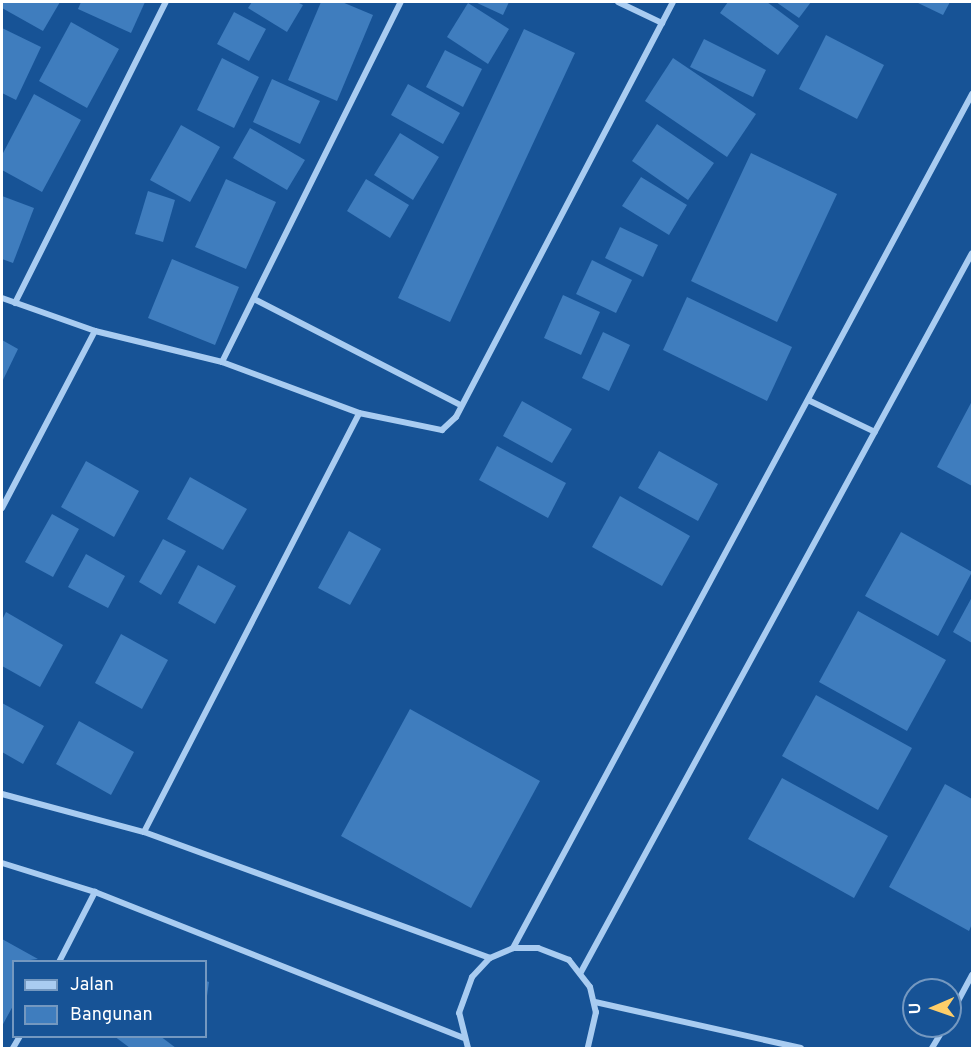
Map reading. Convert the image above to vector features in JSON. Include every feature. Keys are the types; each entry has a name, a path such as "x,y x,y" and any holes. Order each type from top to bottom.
{"street":[{"path":"15,303 166,2"},
{"path":"222,362 256,300 401,2"},
{"path":"618,2 662,22"},
{"path":"2,298 95,331 222,362 359,413 439,432 452,423 673,2"},
{"path":"513,948 972,94"},
{"path":"581,972 972,253"},
{"path":"256,300 460,405"},
{"path":"2,508 95,331"},
{"path":"808,400 875,432"},
{"path":"144,832 359,413"},
{"path":"2,794 144,832 490,958"},
{"path":"2,863 95,892 463,1038"},
{"path":"60,960 95,892"},
{"path":"468,1048 463,1038 459,1013 465,988 490,958 513,948 555,952 581,972 595,1002 594,1030 588,1048"},
{"path":"962,994 972,975"},
{"path":"595,1002 801,1048"}],"building":[{"path":"2,2 60,2 43,31 2,8"},
{"path":"81,2 145,2 131,33 78,9"},
{"path":"252,2 297,2 303,5 287,32 248,8"},
{"path":"321,2 342,2 373,15 337,101 288,80"},
{"path":"475,2 509,2 503,15"},
{"path":"728,2 767,2 799,26 778,55 720,13"},
{"path":"776,2 811,2 799,18"},
{"path":"916,2 950,2 943,15"},
{"path":"468,3 509,29 488,64 447,37"},
{"path":"234,12 266,29 249,61 217,44"},
{"path":"71,22 119,49 87,108 39,81"},
{"path":"2,28 41,47 16,100 2,93"},
{"path":"524,29 575,53 450,322 398,298"},
{"path":"826,35 884,65 857,119 799,89"},
{"path":"704,39 766,70 753,97 690,67"},
{"path":"445,50 482,69 463,107 426,87"},
{"path":"222,58 259,77 234,128 197,110"},
{"path":"673,58 756,114 727,157 645,101"},
{"path":"272,79 320,101 300,144 253,122"},
{"path":"408,84 460,113 443,144 391,115"},
{"path":"34,94 81,120 42,192 2,170 2,155"},
{"path":"657,124 714,163 688,200 632,161"},
{"path":"181,125 220,147 190,202 150,180"},
{"path":"250,128 305,160 287,190 233,158"},
{"path":"400,133 439,157 413,200 374,175"},
{"path":"751,153 837,194 777,322 691,281"},
{"path":"641,177 687,205 669,235 622,206"},
{"path":"226,179 276,202 246,269 195,247"},
{"path":"366,179 409,205 390,238 347,211"},
{"path":"148,191 175,200 163,242 135,234"},
{"path":"2,196 34,208 13,263 2,259"},
{"path":"620,227 658,245 643,277 605,258"},
{"path":"172,259 239,287 215,345 148,318"},
{"path":"592,260 632,280 616,313 576,294"},
{"path":"563,295 600,312 581,355 544,338"},
{"path":"687,297 792,347 767,401 663,350"},
{"path":"603,332 630,345 609,391 582,378"},
{"path":"2,340 18,349 2,382"},
{"path":"522,401 572,429 552,463 503,436"},
{"path":"972,401 972,486 937,467"},
{"path":"497,446 566,483 548,518 479,480"},
{"path":"659,451 718,484 698,521 638,488"},
{"path":"86,461 139,491 114,537 61,507"},
{"path":"190,477 247,509 223,550 167,519"},
{"path":"620,496 690,536 662,586 592,547"},
{"path":"52,514 79,529 53,577 25,562"},
{"path":"349,531 381,549 350,605 318,588"},
{"path":"901,532 972,572 938,636 865,596"},
{"path":"163,539 186,551 161,595 139,582"},
{"path":"86,554 125,576 108,608 68,587"},
{"path":"198,565 236,586 215,624 178,603"},
{"path":"972,597 972,643 953,632"},
{"path":"858,611 946,660 907,731 819,682"},
{"path":"6,612 63,645 40,687 2,666 2,620"},
{"path":"121,634 168,660 142,709 95,683"},
{"path":"816,695 912,748 878,810 782,756"},
{"path":"2,703 44,726 23,764 2,752"},
{"path":"410,709 540,781 471,908 341,836"},
{"path":"79,721 134,752 111,795 56,764"},
{"path":"782,778 888,836 854,898 748,839"},
{"path":"945,784 972,799 972,924 969,931 889,887"},
{"path":"2,939 38,959 12,960 12,1008 2,1026"},
{"path":"117,1038 163,1038 176,1048 130,1048"}]}
